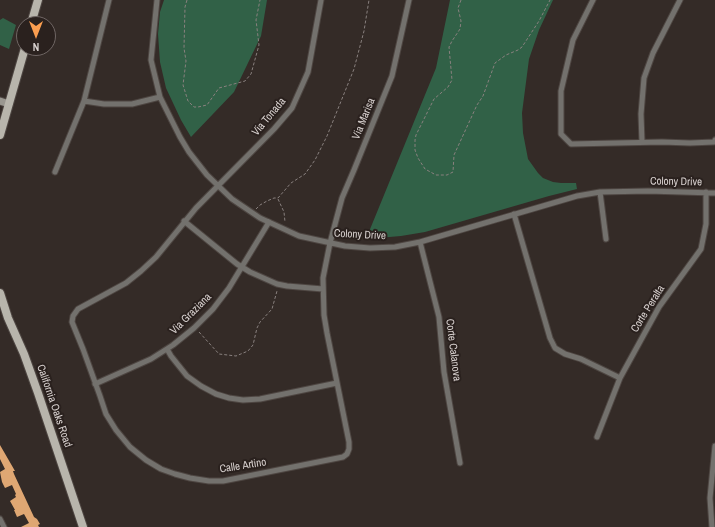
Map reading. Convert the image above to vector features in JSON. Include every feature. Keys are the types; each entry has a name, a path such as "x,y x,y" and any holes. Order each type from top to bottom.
{"main road":[{"path":"34,16 38,0"},
{"path":"0,135 22,56"},
{"path":"0,101 9,104"},
{"name":"California Oaks Road","path":"0,293 8,318 24,354 38,393 83,527"}],"street":[{"path":"55,172 84,101 109,0"},
{"name":"Colony Drive","path":"157,0 151,60 160,97 189,152 207,175 232,199 269,222 299,236 330,244 370,248 395,246 420,242 578,196 600,192 648,191 715,193"},
{"name":"Via Tonada","path":"73,316 78,309 126,283 156,257 184,221 292,108 308,72 321,0"},
{"name":"Via Marisa","path":"343,458 349,449 349,442 326,334 323,278 342,198 392,76 409,0"},
{"path":"593,0 573,40 561,91 561,134 571,144 642,142 690,143 714,142 715,140"},
{"path":"642,142 641,114 644,78 653,53 680,0"},
{"path":"84,101 104,104 132,104 160,97"},
{"path":"600,192 606,239"},
{"name":"Corte Peralta","path":"597,437 620,378 659,307 701,249 706,224 706,192"},
{"path":"514,214 550,338 555,348 565,354 581,359 620,378"},
{"path":"184,221 242,267 262,278 278,284 300,288 323,289"},
{"name":"Via Graziana","path":"95,384 151,359 167,349 194,328 213,309 229,288 269,222"},
{"name":"Corte Calanova","path":"420,242 438,317 444,372 460,463"},
{"name":"Calle Artino","path":"73,316 72,322 106,414 116,430 130,447 146,460 161,469 190,478 209,481 223,481 343,458"},
{"path":"167,349 187,376 216,394 229,398 243,400 260,399 337,382"},
{"path":"712,527 710,498 715,446"},
{"path":"0,519 4,527"}],"path":[{"path":"187,0 185,7 184,48 186,61 183,85 188,101 194,107 207,105 219,88 245,81 251,74 259,45 256,20 260,0"},
{"path":"253,213 260,204 274,198 278,198 290,183 305,174 315,160 327,136 354,69 364,31 369,0"},
{"path":"461,0 458,8 461,21 460,29 450,47 452,80 448,87 434,99 415,140 415,150 418,158 425,169 436,175 447,175 453,172 454,155 477,105 483,96 495,63 506,55 522,47 539,21 550,0"},
{"path":"278,198 284,212 284,230"},
{"path":"194,328 219,354 236,356 248,351 253,345 260,322 272,308 278,284"}],"green space":[{"path":"164,0 267,0 261,36 234,92 191,137 166,88 160,62 158,34 160,12"},
{"path":"450,0 553,0 539,30 529,59 522,113 523,133 528,159 538,173 543,178 553,182 576,183 577,189 425,232 366,239 436,68"},
{"path":"3,18 16,25 9,49 0,45 0,20"}],"building":[{"path":"0,445 15,471 13,471 14,474 34,517 40,524 38,525 39,527 21,527 29,523 24,514 17,517 10,501 16,497 16,494 12,485 5,488 2,482 0,472 5,469 0,459"}]}
